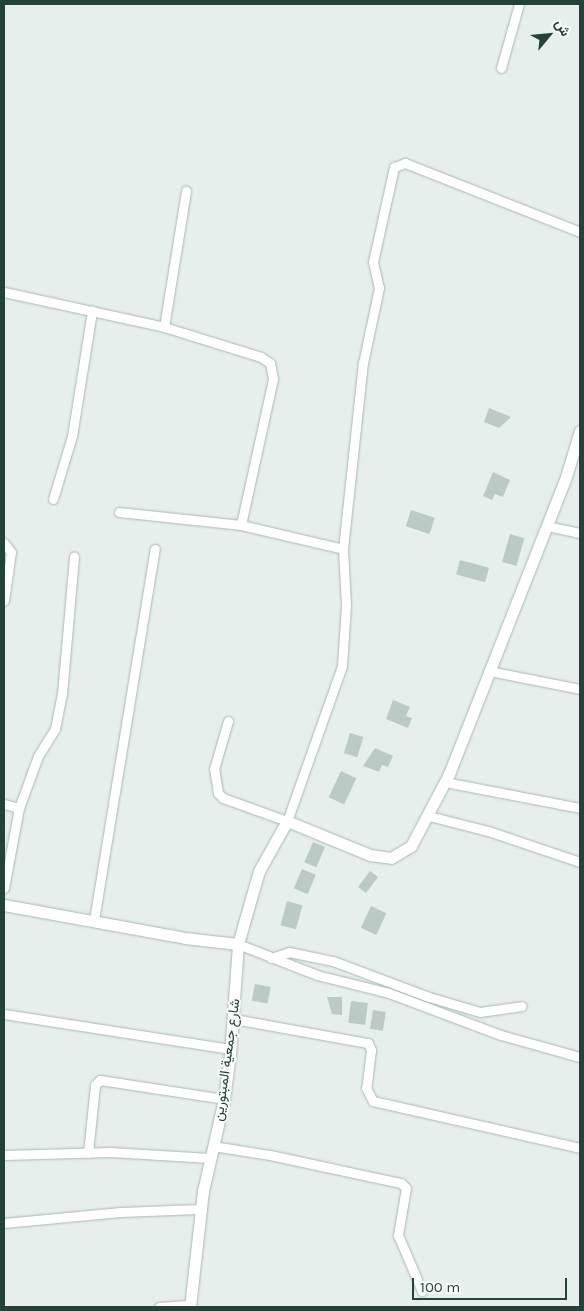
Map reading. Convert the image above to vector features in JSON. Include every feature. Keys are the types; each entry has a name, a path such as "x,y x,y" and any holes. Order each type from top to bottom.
{"street":[{"path":"501,68 519,4"},
{"path":"287,821 342,666 346,605 343,549 363,363 379,288 373,262 394,168 405,163 580,232"},
{"path":"164,327 186,191"},
{"path":"4,292 164,327 261,357 270,363 273,379 241,525"},
{"path":"53,499 72,436 92,311"},
{"path":"228,721 214,769 218,793 223,798 287,821 370,856 391,858 411,846 429,816 445,782 547,526 580,432"},
{"path":"119,512 241,525 343,549"},
{"path":"547,526 580,533"},
{"path":"4,543 11,552 4,600"},
{"path":"94,920 155,549"},
{"path":"4,888 19,808 38,756 55,729 59,712 74,557"},
{"path":"489,671 580,689"},
{"path":"445,782 580,808"},
{"path":"4,804 19,808"},
{"path":"429,816 488,831 580,862"},
{"name":"شارع جمعية المبتورين","path":"190,1306 200,1209 224,1098 234,1019 238,944 254,884 287,821"},
{"path":"4,905 185,938 238,944 317,975 389,993 510,1037 580,1057"},
{"path":"271,958 289,952 333,961 429,997 480,1012 522,1006"},
{"path":"4,1014 230,1049"},
{"path":"234,1019 368,1043 371,1050 366,1088 373,1101 580,1148"},
{"path":"88,1153 95,1085 100,1080 224,1098"},
{"path":"4,1155 211,1152 270,1155 402,1182 406,1188 398,1235 422,1291"},
{"path":"4,1223 120,1212 200,1209"},
{"path":"159,1307 190,1306"}],"building":[{"path":"489,408 511,417 499,428 484,422"},
{"path":"493,472 510,480 503,497 495,494 492,500 483,496"},
{"path":"411,510 435,518 430,534 406,526"},
{"path":"510,534 524,538 516,566 502,562"},
{"path":"460,560 489,568 485,582 456,574"},
{"path":"393,700 410,707 406,716 412,718 408,728 386,719"},
{"path":"350,733 363,737 357,757 344,753"},
{"path":"375,748 393,756 388,767 382,765 379,772 363,766"},
{"path":"341,771 356,778 344,804 329,797"},
{"path":"313,842 325,847 316,867 304,862"},
{"path":"302,869 316,875 308,894 294,888"},
{"path":"370,871 378,877 366,893 358,887"},
{"path":"287,901 302,905 296,929 281,925"},
{"path":"371,906 386,913 376,935 361,928"},
{"path":"255,984 271,987 267,1004 252,1001"},
{"path":"327,997 342,997 342,1015 332,1014"},
{"path":"351,1001 368,1003 365,1025 348,1023"},
{"path":"373,1010 386,1012 383,1031 370,1029"}]}
